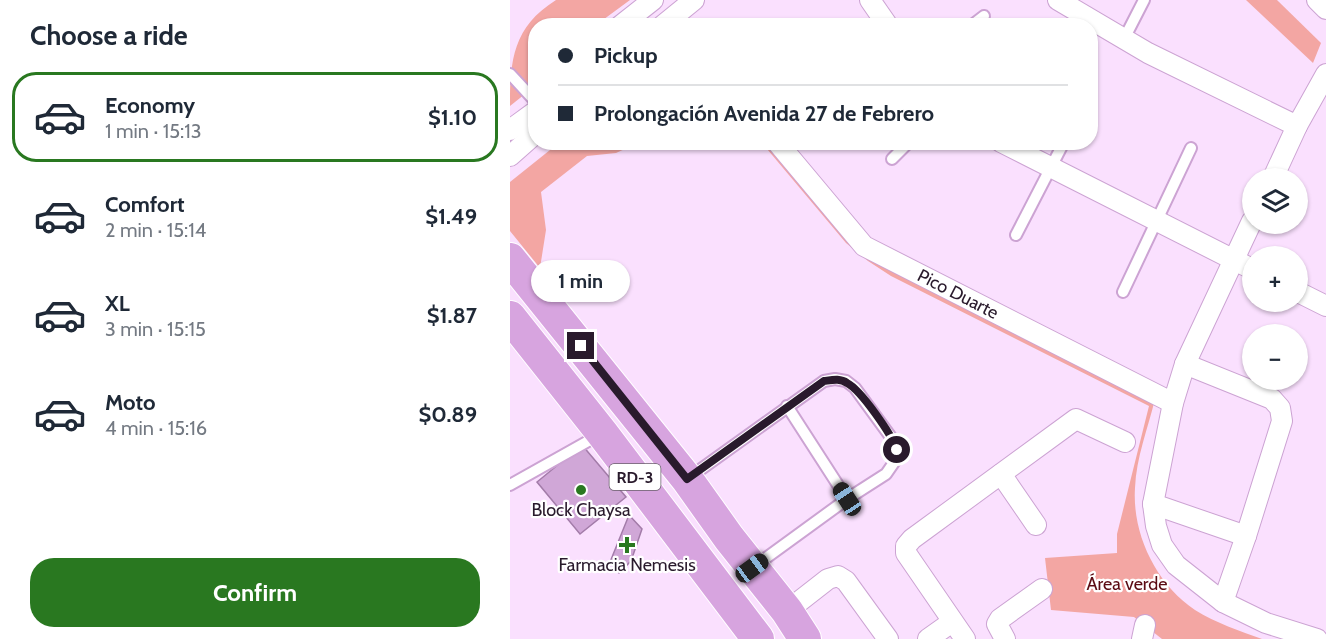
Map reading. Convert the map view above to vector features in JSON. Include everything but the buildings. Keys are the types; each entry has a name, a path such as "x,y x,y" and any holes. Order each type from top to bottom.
{"main road":[{"name":"RD-3","path":"510,259 687,479 752,568 787,611 805,639"},
{"name":"RD-3","path":"510,317 602,433 758,639"},
{"path":"787,611 816,639"}],"street":[{"path":"630,18 653,0"},
{"path":"662,0 671,18"},
{"path":"677,18 694,0"},
{"path":"870,0 882,18"},
{"path":"1058,0 1088,18"},
{"path":"1317,0 1326,9"},
{"path":"1098,24 1148,53 1297,126"},
{"path":"1278,168 1297,126 1326,74"},
{"path":"510,130 528,117"},
{"path":"510,156 528,140"},
{"name":"Pico Duarte","path":"784,150 864,246 1173,402"},
{"path":"1016,150 1242,264"},
{"path":"1246,234 1185,364 1173,402 1153,504 1156,526 1162,545 1176,565 1223,602 1266,623 1317,639"},
{"path":"1308,297 1326,306"},
{"path":"1185,364 1272,399 1280,408 1282,421 1223,602"},
{"path":"965,639 906,553 906,546 912,539 1076,419 1125,442"},
{"path":"1001,474 1035,525"},
{"path":"1153,504 1246,536"},
{"path":"787,611 828,579 838,576 846,581 888,639"},
{"path":"1005,639 997,624 1042,589"},
{"path":"928,639 952,622"},
{"path":"1322,639 1326,629"}],"lane":[{"path":"1124,39 1144,0"},
{"path":"510,74 528,93"},
{"path":"1123,292 1191,148"},
{"path":"892,159 901,150"},
{"path":"1016,235 1060,150"},
{"path":"687,479 824,381 835,379 846,381 855,388 893,440 897,450 895,461 886,474 847,499 752,568"},
{"path":"787,406 847,499"},
{"path":"510,485 602,433"}],"green space":[{"path":"556,0 630,0 606,18 534,18"},
{"path":"1246,0 1277,0 1321,43 1313,63"},
{"path":"528,26 528,92 510,106 513,59"},
{"path":"550,150 623,150 616,153 587,156 541,192 546,230 540,268 510,231 510,182"},
{"name":"Área verde","path":"768,150 779,150 842,227 1155,399 1140,454 1135,488 1138,523 1149,556 1169,586 1195,610 1220,623 1262,639 1162,639 1134,617 1051,610 1045,558 1117,553 1117,534 1149,406 891,276 846,243"}],"place":[{"name":"Block Chaysa","path":"581,490"},
{"name":"Farmacia Nemesis","path":"627,545"}],"route":[{"path":"581,346 687,479 824,381 835,379 846,381 855,388 893,440 897,450"}]}
